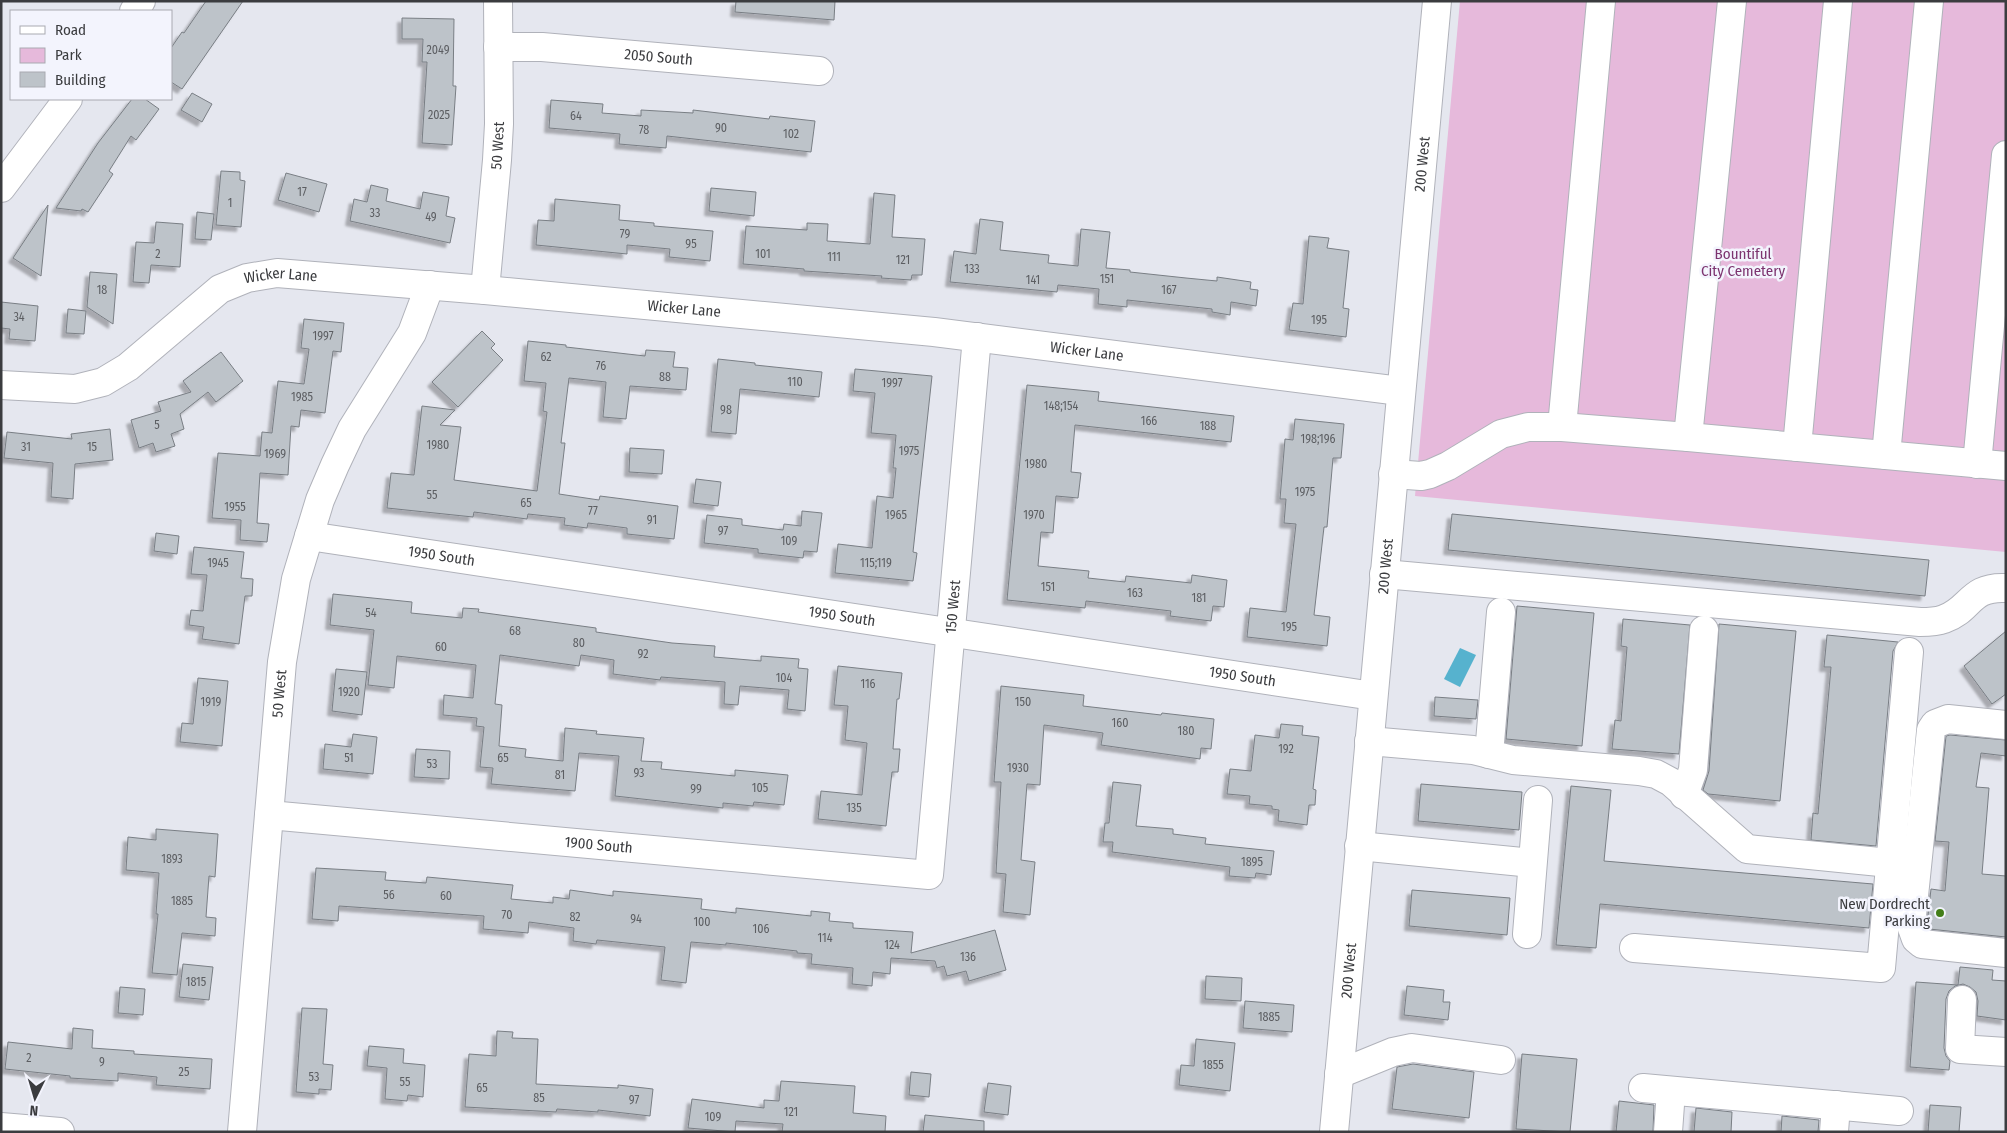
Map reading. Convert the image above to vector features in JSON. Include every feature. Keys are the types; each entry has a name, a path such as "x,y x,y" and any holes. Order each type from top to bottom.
{"street":[{"name":"50 West","path":"484,290 499,124 498,1"},
{"name":"200 West","path":"1334,1132 1437,1"},
{"path":"1562,427 1601,1"},
{"path":"1688,437 1732,1"},
{"path":"1797,447 1838,1"},
{"path":"1886,455 1929,1"},
{"name":"2050 South","path":"498,47 542,48 819,71"},
{"path":"1,188 67,100"},
{"path":"1977,464 2006,155"},
{"name":"Wicker Lane","path":"1,385 75,389 103,382 128,366 214,293 233,282 255,276 291,273 977,337 1400,391"},
{"name":"50 West","path":"242,1132 282,662 296,579 320,500 352,429 412,333 430,285"},
{"name":"150 West","path":"929,875 977,337"},
{"path":"1393,474 1421,476 1436,471 1448,466 1501,434 1513,429 1528,427 1562,427 1688,437 2006,466"},
{"name":"1950 South","path":"309,536 1373,696"},
{"path":"1384,574 1920,622 1934,622 1945,619 1976,594 1988,588 2006,588"},
{"path":"1489,754 1501,612"},
{"path":"1684,795 1692,770 1704,630"},
{"path":"1634,948 1881,968 1909,652"},
{"path":"2006,725 1948,719 1935,724 1931,730 1911,924 1916,939 1922,944 2006,953"},
{"path":"1369,741 1473,750 1513,760 1656,774 1671,782 1747,849 1890,863"},
{"path":"1527,934 1538,800"},
{"name":"1900 South","path":"269,815 929,875"},
{"path":"1359,846 1532,863"},
{"path":"1962,1000 1960,1049 2006,1052"},
{"path":"1339,1074 1393,1052 1412,1048 1500,1060"},
{"path":"1643,1088 1899,1110"},
{"path":"1668,1132 1671,1091"},
{"path":"1834,1132 1836,1105"},
{"path":"1,1127 60,1132"}],"green space":[{"name":"Bountiful City Cemetery","path":"1460,1 2006,1 2006,552 1415,496"}],"water":[{"path":"1460,648 1476,655 1460,687 1444,679"}],"building":[{"path":"206,1 243,1 182,89 172,83 172,47 182,32 184,33"},
{"path":"736,1 835,1 834,20 735,12"},
{"path":"402,18 454,19 453,86 456,86 452,145 422,143 427,62 422,62 423,39 402,39"},
{"path":"192,93 212,104 202,122 181,110"},
{"path":"131,100 146,100 159,109 136,140 131,136 109,171 113,174 88,212 82,209 81,211 56,208 98,143"},
{"path":"551,100 603,104 602,113 641,116 641,110 693,113 693,110 769,119 770,116 815,121 811,152 667,136 666,148 619,144 620,134 549,128"},
{"path":"221,171 240,172 240,180 245,181 241,227 216,225"},
{"path":"286,173 327,184 319,212 278,200"},
{"path":"371,185 388,189 386,201 420,209 423,192 449,197 446,216 455,218 450,243 350,221 354,199 367,202"},
{"path":"711,188 756,192 754,216 709,211"},
{"path":"874,193 895,195 892,237 925,239 922,275 912,275 911,280 743,264 746,226 807,230 807,223 828,224 827,241 870,244"},
{"path":"555,199 620,205 619,220 654,223 654,226 713,231 710,261 669,257 670,249 627,245 627,254 536,245 538,220 554,221"},
{"path":"48,205 41,276 13,258"},
{"path":"197,212 214,214 211,240 195,239"},
{"path":"980,219 1003,222 1000,250 1049,255 1048,263 1078,266 1081,229 1110,232 1106,268 1217,281 1217,277 1251,282 1250,289 1258,290 1256,306 1231,302 1230,315 1212,312 1212,309 1127,300 1127,307 1098,304 1099,289 1058,285 1057,292 950,282 954,251 976,254"},
{"path":"156,222 183,224 180,267 151,265 149,283 133,282 136,242 154,243"},
{"path":"1309,236 1329,238 1327,248 1349,251 1343,308 1349,309 1346,337 1289,330 1293,303 1303,304"},
{"path":"90,272 117,274 113,324 87,307"},
{"path":"1,302 38,306 35,341 9,339 10,329 1,328"},
{"path":"68,309 86,311 84,334 66,333"},
{"path":"304,319 344,323 341,352 333,351 325,413 301,410 299,427 291,426 288,475 260,473 257,523 269,524 267,542 240,540 241,520 212,518 218,453 260,456 262,432 272,433 278,381 304,384 309,349 301,348"},
{"path":"482,331 495,344 491,348 503,360 458,407 432,382"},
{"path":"528,341 645,356 646,350 675,352 673,367 688,368 686,390 630,386 626,419 603,417 606,382 569,378 561,443 565,443 559,494 599,500 600,496 678,506 674,539 627,534 627,528 588,523 587,528 564,525 565,518 528,514 527,519 474,512 473,517 387,508 391,473 414,475 422,406 455,410 440,425 461,427 454,480 537,491 547,412 543,411 546,383 524,381"},
{"path":"221,352 243,381 216,402 208,392 180,414 184,429 171,434 175,446 156,452 153,443 139,448 131,420 161,411 158,402 191,392 183,381"},
{"path":"718,359 822,372 819,397 740,389 736,434 711,432"},
{"path":"855,369 932,376 913,552 917,553 913,581 835,573 838,544 872,548 877,496 893,498 896,468 893,468 896,435 871,433 875,393 853,391"},
{"path":"1027,385 1099,392 1098,401 1234,416 1231,442 1075,425 1071,472 1081,473 1078,498 1056,496 1053,533 1041,532 1038,566 1089,571 1088,578 1125,582 1126,576 1191,583 1192,575 1227,580 1224,607 1213,606 1211,621 1170,616 1171,611 1086,601 1085,608 1007,600"},
{"path":"1295,419 1344,424 1341,458 1333,458 1327,527 1324,527 1314,615 1330,617 1327,646 1247,637 1250,608 1286,612 1296,524 1284,523 1286,499 1280,499 1285,439 1293,440"},
{"path":"110,429 113,460 75,464 73,499 51,497 53,463 4,458 7,432 72,439 71,434"},
{"path":"630,448 664,450 662,474 629,472"},
{"path":"696,479 721,482 718,506 693,503"},
{"path":"802,511 822,513 817,552 804,551 803,558 758,553 758,549 704,543 707,515 742,519 742,525 783,530 784,524 801,526"},
{"path":"1452,514 1929,560 1925,596 1448,550"},
{"path":"156,533 179,536 177,554 154,551"},
{"path":"194,547 244,552 241,578 253,579 252,596 245,596 239,644 202,639 204,627 189,625 191,610 203,611 207,575 191,574"},
{"path":"333,594 412,602 411,613 462,618 463,608 479,609 478,612 596,628 596,632 672,643 715,646 714,657 761,661 761,656 799,659 798,668 808,669 805,711 787,709 789,690 740,686 738,705 724,704 725,682 661,677 660,680 613,674 614,660 581,655 579,666 500,655 495,704 502,705 499,746 526,749 525,757 563,761 565,728 597,731 596,734 644,738 641,761 662,762 661,769 735,776 735,770 788,775 784,805 754,802 753,806 723,803 723,808 615,796 619,756 579,753 575,791 491,784 493,768 480,767 484,727 476,726 477,718 443,715 444,695 473,698 476,665 397,656 394,688 368,685 374,630 330,625"},
{"path":"1517,606 1594,613 1582,746 1506,739"},
{"path":"1623,619 1690,625 1679,754 1612,749 1615,720 1621,721 1627,647 1621,646"},
{"path":"1719,624 1796,631 1780,801 1708,794 1703,790 1709,771"},
{"path":"2006,631 2006,694 1992,704 1964,666"},
{"path":"1827,635 1898,642 1893,651 1876,846 1811,840 1813,813 1818,814 1831,667 1824,667"},
{"path":"838,666 902,673 899,699 897,699 893,749 900,749 898,772 892,772 886,826 818,819 821,791 862,795 867,743 845,740 848,706 834,705"},
{"path":"336,669 367,672 362,715 332,711"},
{"path":"198,678 228,681 222,746 180,742 182,723 193,724"},
{"path":"1001,686 1084,695 1083,706 1214,719 1211,749 1201,748 1200,759 1101,745 1103,733 1044,725 1040,785 1027,784 1021,860 1035,862 1030,915 1003,912 1006,874 996,873 1001,782 994,782"},
{"path":"1435,697 1478,700 1476,719 1434,716"},
{"path":"1281,724 1303,726 1302,735 1319,737 1313,789 1316,790 1315,805 1309,805 1307,825 1278,821 1279,810 1272,809 1272,806 1249,804 1250,796 1227,794 1230,769 1251,771 1255,735 1279,738"},
{"path":"353,734 377,737 373,774 323,769 325,744 351,747"},
{"path":"1946,736 2006,740 2006,756 1981,753 1976,787 1989,788 1982,874 2006,876 2006,937 1929,929 1927,924 1931,889 1945,891 1949,842 1935,841"},
{"path":"416,749 450,751 449,779 414,777"},
{"path":"1113,782 1141,785 1136,826 1173,829 1173,834 1206,838 1205,844 1274,851 1271,875 1256,873 1255,878 1229,876 1230,867 1112,852 1113,842 1103,842 1105,823 1109,823"},
{"path":"1421,784 1522,792 1519,830 1418,821"},
{"path":"1571,786 1611,790 1604,861 1873,884 1869,928 1600,904 1596,948 1556,945"},
{"path":"156,829 218,834 215,877 209,876 206,917 216,918 215,936 182,933 177,975 152,973 158,914 156,914 159,873 126,870 128,837 156,840"},
{"path":"316,868 386,872 385,880 426,883 427,877 513,885 511,899 553,903 553,897 569,899 570,890 613,896 613,891 702,899 701,909 736,913 736,908 811,916 811,911 830,913 829,921 853,923 853,928 913,932 911,953 995,930 1006,970 969,981 966,971 947,976 944,966 937,968 935,961 891,958 890,974 873,972 872,986 852,984 853,968 811,964 812,954 726,943 726,945 691,942 686,983 661,980 665,947 597,940 596,944 573,941 574,928 529,922 528,933 483,929 484,916 339,906 338,921 312,919"},
{"path":"1412,890 1510,898 1507,935 1409,926"},
{"path":"183,964 213,967 209,1000 179,997"},
{"path":"1960,967 1993,970 1992,980 2006,981 2006,1020 1977,1016 1978,1001 1976,992 1963,984 1955,986 1949,991 1946,999 1944,1048 1946,1056 1950,1061 1949,1070 1910,1067 1916,982 1958,985"},
{"path":"1206,976 1242,978 1241,1001 1205,999"},
{"path":"1407,986 1444,990 1443,1002 1450,1002 1448,1020 1404,1015"},
{"path":"120,987 145,989 143,1015 118,1013"},
{"path":"1245,1001 1294,1005 1292,1032 1243,1028"},
{"path":"302,1008 327,1009 323,1064 333,1065 331,1090 319,1089 319,1094 296,1092"},
{"path":"73,1028 93,1030 92,1048 134,1051 134,1054 212,1059 210,1089 156,1085 157,1077 118,1073 118,1081 70,1078 70,1076 5,1069 8,1042 72,1049"},
{"path":"497,1031 513,1032 512,1038 538,1039 536,1084 618,1088 618,1085 653,1089 650,1116 598,1110 598,1112 557,1109 556,1112 465,1107 469,1054 496,1056"},
{"path":"1196,1039 1235,1043 1230,1091 1179,1085 1181,1065 1194,1066"},
{"path":"369,1046 404,1049 403,1063 425,1065 423,1097 408,1095 407,1101 385,1099 387,1068 367,1066"},
{"path":"1522,1054 1577,1059 1570,1132 1516,1129"},
{"path":"1413,1064 1474,1072 1469,1118 1392,1109 1397,1067"},
{"path":"911,1072 931,1074 929,1097 909,1095"},
{"path":"781,1081 855,1086 853,1113 886,1116 885,1132 782,1132 783,1124 736,1121 735,1132 688,1128 692,1099 764,1108 764,1100 779,1101"},
{"path":"988,1083 1011,1086 1008,1115 984,1112"},
{"path":"1619,1101 1654,1105 1653,1132 1616,1132"},
{"path":"1930,1105 1961,1107 1959,1132 1928,1132"},
{"path":"1696,1108 1732,1112 1731,1132 1694,1132"},
{"path":"925,1115 984,1121 984,1132 923,1132"},
{"path":"1782,1116 1819,1120 1818,1132 1781,1132"}],"place":[{"name":"New Dordrecht Parking","path":"1940,913"}]}
